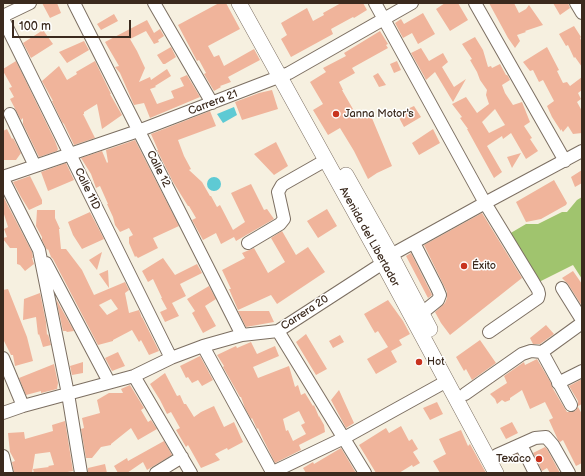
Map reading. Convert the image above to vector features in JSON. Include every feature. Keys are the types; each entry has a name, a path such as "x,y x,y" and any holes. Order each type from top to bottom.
{"main road":[{"name":"Avenida del Libertador","path":"239,3 284,75 387,259 447,381 496,473"},
{"name":"Avenida del Libertador","path":"250,3 326,160 422,313 507,473"}],"street":[{"path":"3,16 30,3"},
{"name":"Calle 12","path":"74,3 242,335"},
{"path":"154,3 212,103"},
{"path":"375,3 485,203 539,294 538,298 489,332"},
{"name":"Carrera 21","path":"3,178 138,131 284,75 412,3"},
{"path":"475,3 565,161"},
{"path":"576,3 582,13"},
{"name":"Calle 11D","path":"3,19 171,358"},
{"path":"10,114 35,166"},
{"name":"Carrera 20","path":"3,413 23,406 134,376 171,358 203,346 242,335 278,331 414,242 582,151"},
{"path":"248,243 280,224 284,219 278,192 282,185 326,160"},
{"path":"3,178 39,250 109,382"},
{"path":"414,242 440,295 438,300 422,313"},
{"path":"39,250 68,394 81,473"},
{"path":"562,288 582,320"},
{"path":"465,394 522,354 531,351 542,352 582,323"},
{"path":"278,331 365,473"},
{"path":"203,346 271,473 344,438 447,381"},
{"path":"542,352 571,405"},
{"path":"3,358 23,406"},
{"path":"558,383 582,371"},
{"path":"134,376 191,473"},
{"path":"497,455 535,438 546,437 553,445 569,473"},
{"path":"521,445 535,473"},
{"path":"3,456 7,473"},
{"path":"156,473 182,457"}],"green space":[{"path":"582,197 582,279 573,265 539,282 509,234 526,224 538,224 562,212 567,212 577,200"}],"water":[{"path":"234,107 237,115 223,123 217,114"},
{"path":"211,177 217,177 221,181 221,187 217,191 211,191 207,187 207,181"}],"building":[{"path":"42,3 57,3 61,13 50,18"},
{"path":"219,3 226,3 240,29 208,46 214,57 219,55 224,66 254,49 260,60 228,77 231,82 220,86 221,87 214,91 204,74 206,73 199,60 197,61 178,25"},
{"path":"341,3 363,3 367,10 331,29 333,34 291,57 281,39 287,35 281,23 307,8 313,21 324,15 323,13"},
{"path":"445,3 458,3 468,20 450,31 436,9"},
{"path":"489,3 514,3 519,13 526,9 529,5 543,25 517,35 520,41 515,48"},
{"path":"553,3 568,3 570,8 560,15"},
{"path":"423,13 435,34 418,44 412,33 403,38 395,23 401,19 404,24"},
{"path":"114,14 118,21 101,30 97,24"},
{"path":"147,20 154,33 160,29 164,36 158,40 159,42 154,44 146,31 130,39 145,68 139,82 150,77 151,80 167,69 171,76 155,86 156,87 150,89 157,104 174,98 171,91 184,86 180,78 187,75 200,97 150,118 144,103 134,105 120,73 115,67 119,66 105,42"},
{"path":"574,26 581,37 582,42 582,67 575,57 574,58 568,45 566,46 559,34"},
{"path":"43,30 53,44 31,58 23,43"},
{"path":"380,31 388,44 386,45 388,48 352,68 355,73 339,82 357,116 365,111 366,113 369,111 392,166 368,179 354,151 340,128 328,135 313,110 323,104 310,82 326,72 323,68 346,56 344,53"},
{"path":"475,37 483,50 488,67 491,66 492,68 500,64 510,80 502,85 505,93 513,105 522,102 530,122 524,126 538,151 526,159 511,133 503,139 502,136 487,146 502,172 494,178 468,129 460,118 462,117 452,104 466,97 477,113 489,104 486,95 487,90 470,60 472,59 462,44","holes":["495,109 505,125 489,133 482,122"]},
{"path":"84,41 89,50 67,63 59,52"},
{"path":"171,47 176,57 163,64 157,55"},
{"path":"547,47 559,70 557,71 563,83 567,82 570,86 582,77 582,90 578,93 581,99 577,102 582,111 582,133 573,134 568,126 563,132 561,129 561,131 547,106 554,101 543,80 539,82 533,70 530,71 523,62"},
{"path":"421,48 429,61 443,53 448,62 442,67 454,87 466,79 453,102 435,72 426,80 411,53"},
{"path":"16,61 55,141 58,149 57,151 39,157 23,124 23,118 21,120 10,99 14,97 9,88 12,87 3,69"},
{"path":"95,61 110,94 122,115 102,129 97,104 84,112 83,114 95,138 74,145 42,81 59,66 67,80 77,74 76,72"},
{"path":"397,61 401,70 394,73 390,64"},
{"path":"378,73 386,85 379,87 373,76"},
{"path":"272,90 278,109 242,120 235,102"},
{"path":"414,106 421,117 404,127 397,114"},
{"path":"210,111 216,126 178,140 191,169 189,170 202,182 217,207 220,205 233,230 245,222 231,193 251,184 264,210 267,209 274,219 236,241 234,237 221,244 216,233 203,240 192,220 196,218 173,182 157,150 151,134"},
{"path":"7,129 21,153 16,160 3,160 3,131"},
{"path":"433,129 440,143 419,155 412,143"},
{"path":"135,140 179,226 153,238 158,248 138,258 136,256 135,257 129,243 129,237 133,235 129,228 120,232 115,225 100,186 96,188 91,174 81,158 102,151 107,163 106,150"},
{"path":"276,142 288,166 274,175 254,154"},
{"path":"521,153 512,168 507,157"},
{"path":"66,163 74,180 48,191 41,172"},
{"path":"582,170 582,183 575,187 571,177"},
{"path":"30,176 42,200 42,204 29,210 13,182"},
{"path":"554,180 567,203 566,205 541,219 526,222 516,202"},
{"path":"3,196 32,252 34,264 25,271 20,265 17,264 17,248 10,248 3,239 7,237 4,229 8,227 3,211"},
{"path":"327,209 337,226 318,238 307,221"},
{"path":"37,210 55,210 55,218 60,229 61,249 66,249 82,270 94,295 125,282 129,290 125,293 129,313 139,310 159,351 149,355 141,340 139,342 132,330 113,341 98,345 48,249 47,250 36,226","holes":["111,299 118,309 107,315 99,305"]},
{"path":"90,212 104,239 82,249 73,235 68,222"},
{"name":"Éxito","path":"482,213 522,278 450,335 435,312 445,303 447,292 424,245"},
{"path":"282,231 296,255 308,247 325,272 277,304 271,295 238,310 229,289 231,289 222,270 245,258 242,253 254,248 268,273 285,262 271,238"},
{"path":"102,252 97,270 89,260"},
{"path":"411,253 432,295 428,298 406,256"},
{"path":"163,258 175,275 197,264 202,273 180,284 186,296 172,303 179,316 165,322 160,312 167,309 153,279 148,282 142,271"},
{"path":"108,270 109,288 99,274"},
{"path":"573,271 582,284 582,306 568,284 562,278"},
{"path":"209,286 216,299 205,306 216,326 203,333 192,313 195,311 187,299"},
{"path":"8,289 27,337 33,361 15,366 13,355 11,355 3,339 3,290"},
{"path":"40,293 47,335 48,334 51,345 43,347 39,334 38,335 36,317 23,320 24,299"},
{"path":"56,299 74,331 63,331"},
{"path":"388,300 410,334 399,340 402,345 391,351 397,362 376,374 367,359 388,347 378,331 375,333 364,314"},
{"path":"238,311 269,311 274,322 246,327"},
{"path":"546,325 554,334 540,344 533,344 530,338"},
{"path":"306,334 327,369 316,375 296,342"},
{"path":"340,335 344,342 333,348 329,341"},
{"path":"480,340 496,363 472,380 466,369 464,371 456,357"},
{"path":"251,342 257,354 275,346 279,356 253,367 258,378 289,366 295,387 298,385 301,395 305,393 313,406 314,405 324,425 325,432 299,445 301,450 275,463 258,428 257,429 252,418 251,419 241,397 217,355 236,346 237,348","holes":["299,411 305,423 301,425 306,434 293,441 288,430 286,431 283,419"]},
{"path":"118,352 125,366 112,371 105,358"},
{"path":"200,356 213,380 202,386 198,380 192,383 188,377 186,378 180,366"},
{"path":"537,359 567,412 575,411 578,407 582,414 582,463 576,466 563,440 560,442 558,440 549,420 553,418 545,402 530,409 522,390 510,398 510,400 505,402 502,400 497,404 495,399 490,394 507,383 504,376 524,362 525,365"},
{"path":"83,362 83,373 72,375 70,366"},
{"path":"54,364 58,383 57,389 26,395 19,378"},
{"path":"165,373 177,396 180,395 184,404 186,404 194,417 214,406 224,427 234,422 243,442 228,450 227,448 215,454 220,460 201,468 188,445 186,447 176,430 180,428 171,412 167,414 150,384"},
{"path":"582,379 582,404 578,406 578,401 569,386"},
{"path":"130,385 144,408 141,410 148,422 151,420 157,429 138,440 131,428 111,445 101,447 92,458 86,458 81,429 84,428 82,418 100,413 97,400 109,393 123,393 121,389"},
{"path":"339,390 354,423 346,428 331,400"},
{"path":"437,402 443,414 430,420 423,408"},
{"path":"65,421 73,471 62,473 34,473 33,469 54,465 50,452 35,454 32,473 14,473 12,462 15,461 10,452 8,433 24,432 25,439 53,431 52,425"},
{"path":"512,422 518,433 506,439 500,428"},
{"path":"401,426 409,441 412,439 418,449 413,452 420,463 413,467 412,465 399,473 376,473 359,445 386,428 389,433"},
{"path":"461,430 468,446 470,444 486,473 440,473 433,461 446,454 439,439"},
{"path":"164,441 172,455 147,470 143,462 127,473 118,473 114,466 127,458 128,461"},
{"path":"545,447 560,473 550,473 547,468 542,471 533,453"},
{"path":"341,448 356,473 306,473 303,468 313,462 314,464"},
{"path":"517,454 520,459 515,462 512,457"},
{"path":"105,464 107,473 88,473 88,468"}],"place":[{"name":"Janna Motor's","path":"336,114"},
{"name":"Éxito","path":"464,266"},
{"name":"Hot","path":"419,362"},
{"name":"Texaco","path":"539,459"}]}
